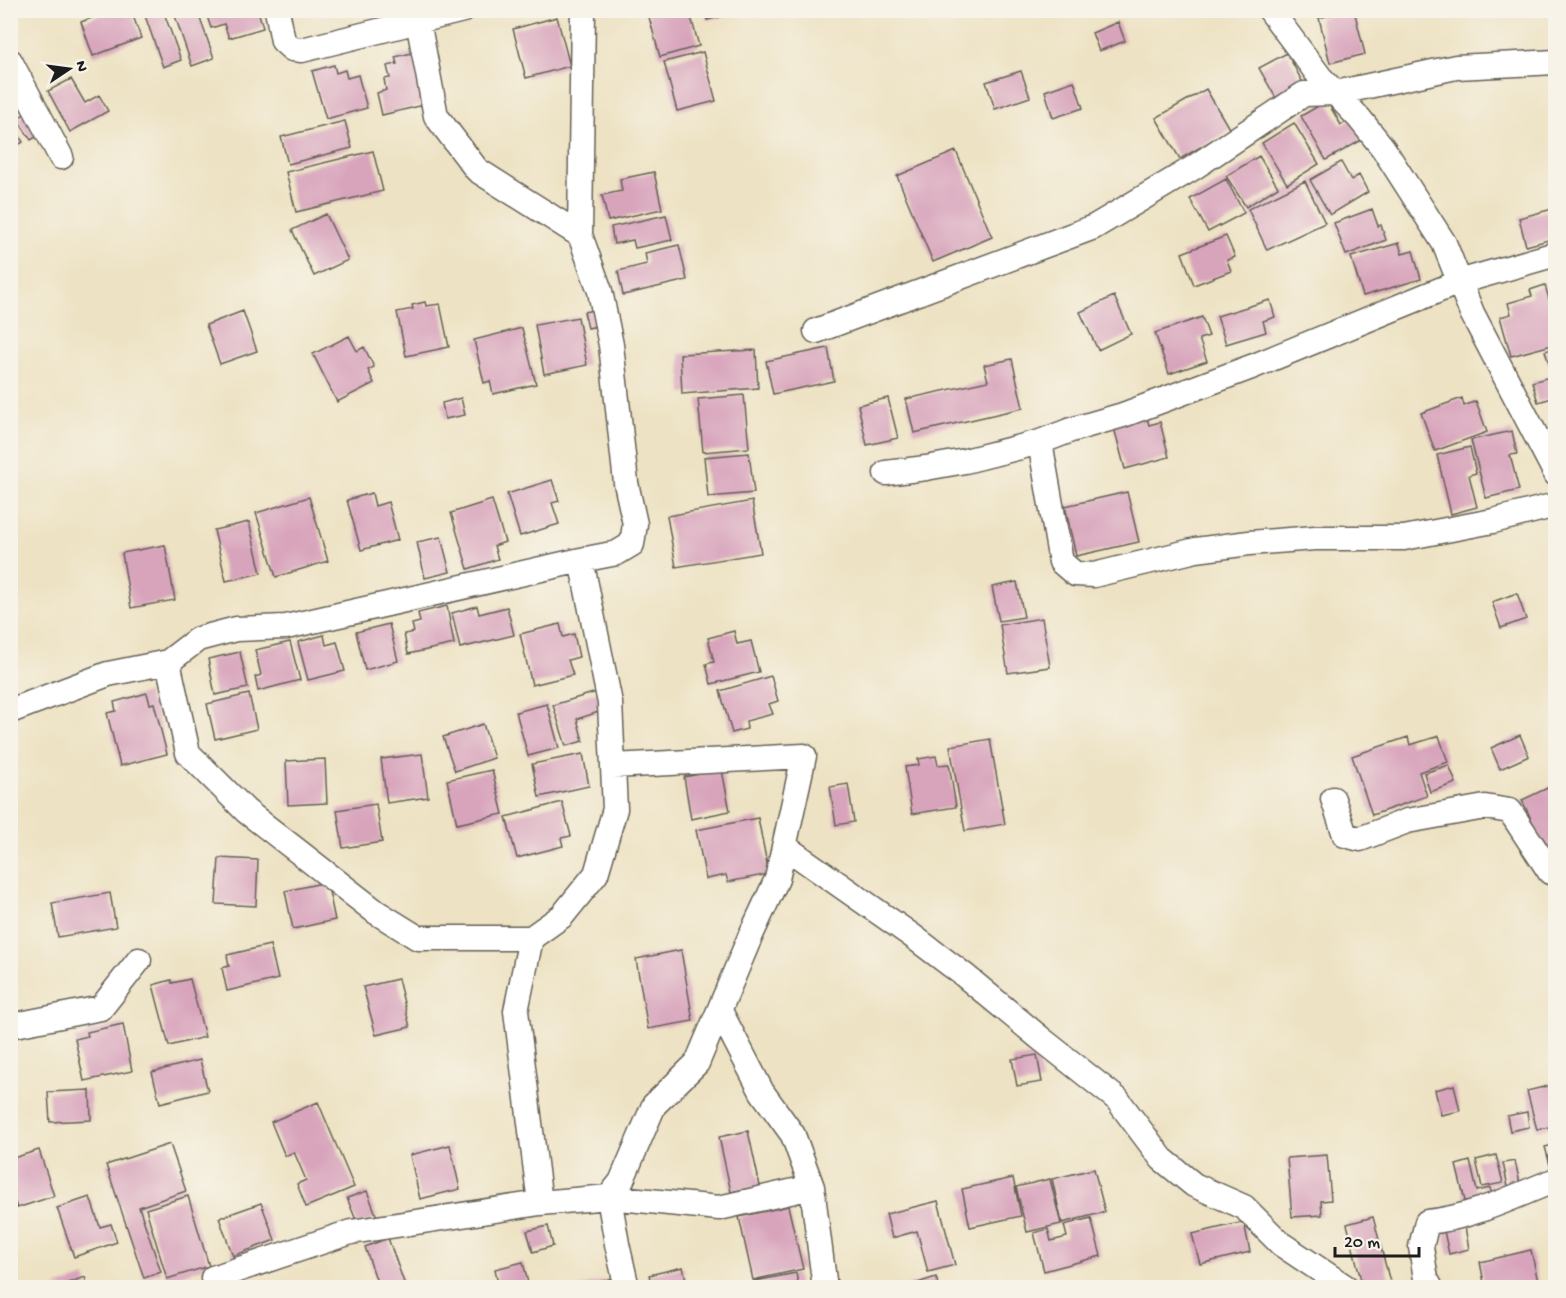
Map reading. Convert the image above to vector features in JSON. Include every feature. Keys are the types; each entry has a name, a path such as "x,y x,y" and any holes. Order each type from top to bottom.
{"street":[{"path":"277,10 283,40 292,49 302,50 463,10"},
{"path":"10,711 108,674 168,662 198,639 207,636 236,629 286,627 617,553 632,544 635,524 626,483 611,345 600,291 580,236 583,10"},
{"path":"1270,10 1320,77 1359,118 1395,164 1444,243 1478,326 1556,474"},
{"path":"418,21 436,116 463,152 477,170 580,236"},
{"path":"10,61 61,157"},
{"path":"816,331 1094,226 1193,168 1304,94 1336,93 1456,67 1556,62"},
{"path":"886,473 965,461 1040,442 1071,430 1123,415 1254,366 1459,282 1556,254"},
{"path":"1040,442 1061,562 1075,574 1094,575 1196,550 1249,543 1315,538 1404,538 1493,521 1556,505"},
{"path":"168,662 188,753 246,811 376,912 418,938 531,938 562,916 596,874 615,809 610,703 581,560"},
{"path":"613,766 804,756 777,879 750,937 698,1064 654,1105 621,1182 609,1197 627,1287"},
{"path":"1333,799 1345,835 1360,839 1407,821 1485,807 1510,811 1550,872 1556,872"},
{"path":"784,846 964,975 1118,1099 1162,1158 1194,1185 1244,1207 1281,1244 1347,1287"},
{"path":"531,938 516,1011 540,1203"},
{"path":"10,1026 101,1008 139,960"},
{"path":"720,1011 762,1092 793,1135 812,1187 825,1287"},
{"path":"1431,1287 1426,1279 1421,1247 1427,1222 1444,1220 1479,1210 1556,1180"},
{"path":"213,1278 351,1232 540,1203 609,1197 719,1208 812,1187"}],"building":[{"path":"112,10 131,10 141,38 93,56 81,22"},
{"path":"143,10 163,10 181,60 163,67"},
{"path":"173,10 197,10 214,58 192,66"},
{"path":"205,10 258,10 263,28 229,38 224,24 211,28"},
{"path":"647,10 689,10 699,46 660,57"},
{"path":"704,10 732,10 732,14 707,20"},
{"path":"1354,10 1365,54 1330,63 1319,18"},
{"path":"557,17 570,66 526,78 513,29"},
{"path":"1118,22 1125,41 1099,51 1092,33"},
{"path":"703,52 716,101 677,111 664,62"},
{"path":"412,53 424,105 382,115 377,93 386,90 384,79 390,78 387,66 397,64 395,57"},
{"path":"1287,53 1304,85 1277,100 1259,68"},
{"path":"334,65 336,73 345,70 347,78 358,75 367,108 326,119 312,71"},
{"path":"1021,71 1030,97 995,109 986,82"},
{"path":"71,79 85,103 99,95 108,111 70,132 48,91"},
{"path":"1074,81 1083,108 1053,118 1045,91"},
{"path":"1206,89 1230,130 1180,159 1156,118"},
{"path":"1327,101 1341,125 1350,120 1362,140 1326,160 1301,116"},
{"path":"30,110 44,132 31,140 17,119"},
{"path":"345,121 352,148 288,164 281,137"},
{"path":"10,122 23,142 10,150"},
{"path":"1294,123 1319,164 1287,184 1262,143"},
{"path":"373,151 383,191 296,212 286,172"},
{"path":"956,151 992,237 933,262 897,176"},
{"path":"1259,156 1278,187 1246,207 1226,176"},
{"path":"1341,162 1351,180 1359,175 1368,192 1330,215 1310,180"},
{"path":"654,172 662,209 608,221 602,195 622,191 620,179"},
{"path":"1226,179 1244,213 1208,232 1190,199"},
{"path":"1305,181 1325,223 1267,250 1248,209"},
{"path":"1556,208 1556,238 1526,246 1519,218"},
{"path":"1372,209 1386,240 1346,255 1334,223"},
{"path":"326,214 348,260 314,276 292,230"},
{"path":"666,215 672,240 635,248 633,240 614,244 611,227"},
{"path":"1226,236 1235,257 1227,260 1231,271 1194,285 1182,253"},
{"path":"1399,243 1402,254 1413,251 1421,279 1363,296 1351,257"},
{"path":"679,245 687,280 623,295 618,271 647,264 645,253"},
{"path":"1545,285 1556,324 1556,344 1511,356 1500,317 1511,314 1508,303 1532,296 1530,290"},
{"path":"1114,296 1131,334 1098,350 1080,312"},
{"path":"1270,300 1275,317 1263,321 1266,332 1226,344 1217,316"},
{"path":"425,302 426,306 440,304 449,347 406,356 397,312 413,309 412,305"},
{"path":"598,309 601,325 588,328 584,312"},
{"path":"243,311 257,351 220,364 206,325"},
{"path":"578,317 587,365 544,374 535,325"},
{"path":"1202,317 1209,336 1199,339 1207,361 1169,374 1155,333"},
{"path":"522,328 536,384 493,394 490,381 484,383 474,340"},
{"path":"349,336 357,351 364,347 374,367 368,370 374,383 337,402 313,354"},
{"path":"828,348 834,381 773,394 766,361"},
{"path":"1556,348 1556,397 1538,402 1532,382 1553,376 1545,351"},
{"path":"756,350 758,388 682,394 680,354"},
{"path":"1012,359 1023,408 914,433 906,399 988,381 984,365"},
{"path":"744,395 749,448 703,452 698,399"},
{"path":"461,398 465,415 445,419 442,403"},
{"path":"888,398 898,438 867,445 858,405"},
{"path":"1462,398 1464,406 1476,401 1487,432 1435,451 1421,413"},
{"path":"1146,415 1149,425 1160,422 1169,457 1125,469 1113,424"},
{"path":"1512,431 1517,454 1510,455 1519,490 1486,498 1471,440"},
{"path":"1470,447 1476,473 1469,475 1477,507 1451,514 1437,455"},
{"path":"749,453 754,493 708,497 704,457"},
{"path":"552,480 559,501 552,503 559,524 520,536 507,494"},
{"path":"1127,492 1139,542 1076,556 1065,506"},
{"path":"372,493 375,506 388,502 398,540 361,550 347,500"},
{"path":"309,497 328,561 276,577 256,513"},
{"path":"492,500 505,542 494,546 498,559 468,569 451,513"},
{"path":"752,501 761,553 676,567 667,516"},
{"path":"249,522 261,573 226,581 214,530"},
{"path":"441,537 450,572 425,578 417,542"},
{"path":"165,545 175,600 131,608 122,553"},
{"path":"1017,582 1024,617 999,621 992,587"},
{"path":"1517,593 1526,619 1501,628 1492,602"},
{"path":"447,606 454,644 408,654 404,634 414,632 412,624 420,622 418,613"},
{"path":"477,606 479,614 507,607 514,635 460,648 452,613"},
{"path":"1042,618 1050,667 1008,673 1000,625"},
{"path":"389,624 398,661 365,670 356,632"},
{"path":"560,624 563,637 574,634 579,657 568,660 573,675 532,685 520,634"},
{"path":"734,631 737,644 751,641 759,672 711,684 706,664 714,662 708,638"},
{"path":"324,635 326,645 337,642 345,671 308,680 298,642"},
{"path":"290,642 300,680 258,691 255,677 261,675 255,650"},
{"path":"240,652 248,688 215,695 208,659"},
{"path":"771,676 778,701 769,704 773,714 746,721 747,729 732,733 720,691"},
{"path":"600,691 605,710 577,719 583,741 566,746 553,705"},
{"path":"147,693 150,704 154,703 167,754 120,766 107,713 116,711 114,702"},
{"path":"249,694 257,729 215,739 207,704"},
{"path":"547,704 559,748 528,756 516,712"},
{"path":"483,724 494,758 455,771 443,737"},
{"path":"1520,735 1529,756 1500,769 1491,748"},
{"path":"1439,736 1448,762 1419,772 1427,796 1372,815 1352,756 1408,737 1410,745"},
{"path":"990,739 1005,824 965,831 950,746"},
{"path":"422,754 428,797 387,803 381,759"},
{"path":"583,754 589,786 539,797 532,764"},
{"path":"936,756 938,765 949,764 956,807 912,814 905,767 919,765 918,759"},
{"path":"325,759 327,803 288,805 286,761"},
{"path":"1449,765 1456,783 1430,792 1424,773"},
{"path":"492,770 503,814 457,824 447,780"},
{"path":"722,770 730,811 691,819 684,777"},
{"path":"848,784 854,822 836,825 830,787"},
{"path":"1556,784 1556,847 1546,851 1522,800"},
{"path":"562,802 571,836 561,838 563,846 517,858 506,817"},
{"path":"376,804 382,842 343,848 337,810"},
{"path":"758,818 769,874 728,882 726,875 706,879 696,830"},
{"path":"219,858 258,860 256,906 216,904"},
{"path":"327,882 335,920 293,929 285,891"},
{"path":"110,893 116,927 58,937 52,903"},
{"path":"270,945 278,979 227,991 222,968 229,966 227,955"},
{"path":"681,950 693,1021 648,1029 636,959"},
{"path":"190,979 205,1037 169,1046 153,985 171,980 172,983"},
{"path":"398,979 410,1027 376,1035 363,987"},
{"path":"123,1024 132,1071 84,1081 75,1039 88,1036 87,1032"},
{"path":"1037,1055 1042,1082 1017,1086 1012,1059"},
{"path":"200,1060 208,1091 160,1103 152,1072"},
{"path":"1556,1084 1556,1125 1537,1130 1527,1091"},
{"path":"1454,1085 1460,1111 1441,1115 1435,1090"},
{"path":"90,1090 91,1120 50,1122 48,1092"},
{"path":"318,1102 354,1187 306,1207 297,1184 306,1180 294,1152 285,1156 271,1122"},
{"path":"1527,1112 1529,1127 1510,1131 1507,1116"},
{"path":"748,1131 760,1186 731,1192 719,1137"},
{"path":"170,1144 186,1191 139,1207 161,1272 144,1278 106,1165"},
{"path":"1556,1144 1556,1168 1551,1169 1545,1147"},
{"path":"450,1145 460,1189 420,1199 410,1155"},
{"path":"39,1150 54,1196 17,1208 10,1187 10,1159"},
{"path":"1327,1155 1331,1200 1321,1201 1322,1215 1292,1217 1287,1158"},
{"path":"1496,1155 1503,1183 1482,1187 1476,1160"},
{"path":"1470,1161 1477,1191 1490,1188 1493,1198 1466,1205 1456,1165"},
{"path":"1515,1161 1521,1188 1509,1191 1503,1163"},
{"path":"1094,1169 1105,1212 1062,1223 1052,1179"},
{"path":"1013,1178 1021,1216 970,1227 962,1189"},
{"path":"1050,1179 1061,1224 1027,1232 1016,1187"},
{"path":"367,1191 377,1217 358,1225 347,1198"},
{"path":"188,1196 209,1266 167,1279 146,1209"},
{"path":"90,1197 100,1227 111,1224 117,1242 74,1257 57,1208"},
{"path":"938,1201 955,1265 928,1272 917,1231 892,1238 886,1214"},
{"path":"261,1203 275,1240 233,1256 219,1218"},
{"path":"788,1206 803,1269 753,1280 739,1217"},
{"path":"1373,1217 1390,1282 1363,1288 1347,1224"},
{"path":"1091,1218 1101,1256 1044,1271 1034,1233 1048,1229 1051,1241 1067,1237 1064,1225"},
{"path":"1244,1222 1250,1252 1200,1264 1192,1234"},
{"path":"548,1226 553,1246 533,1252 527,1231"},
{"path":"1465,1227 1469,1249 1449,1254 1444,1231"},
{"path":"388,1238 406,1288 379,1288 365,1247"},
{"path":"1531,1250 1539,1286 1485,1288 1480,1262"},
{"path":"523,1262 528,1283 510,1288 499,1288 495,1269"},
{"path":"683,1267 688,1288 652,1288 649,1275"},
{"path":"796,1273 799,1288 756,1288 755,1281"},
{"path":"85,1277 88,1288 56,1288 56,1287"},
{"path":"936,1277 939,1288 905,1288 905,1287"},
{"path":"614,1278 616,1288 579,1288 579,1287"}]}
